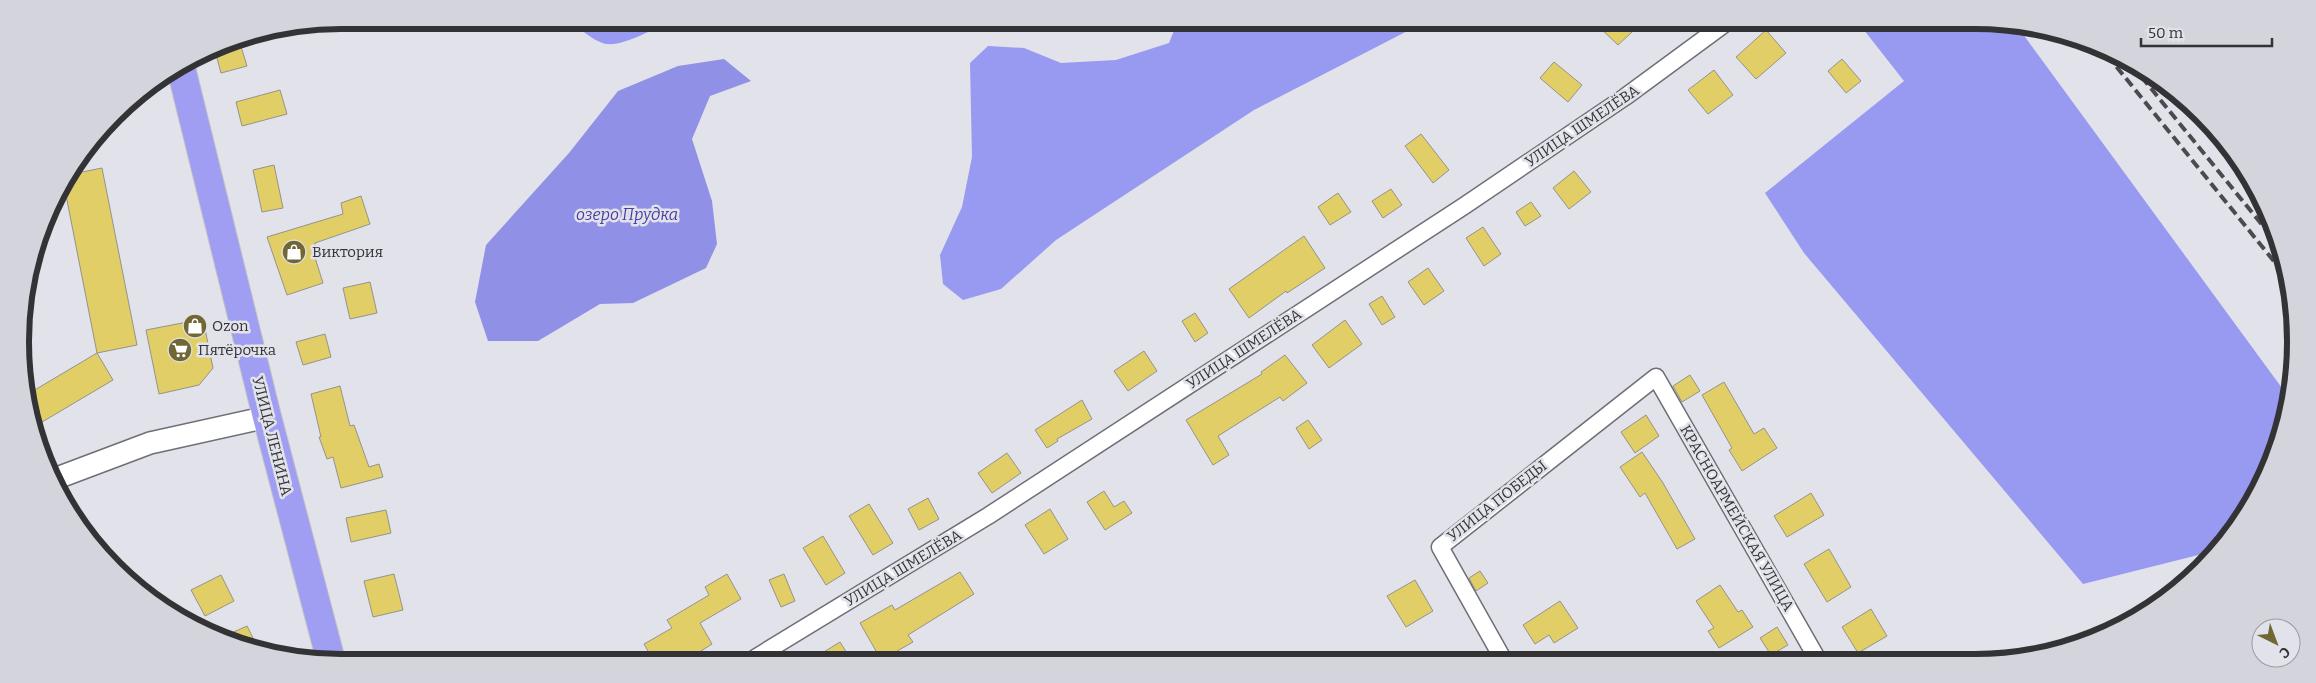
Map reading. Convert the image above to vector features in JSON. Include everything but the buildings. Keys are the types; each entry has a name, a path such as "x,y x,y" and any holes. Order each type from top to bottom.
{"highway":[{"name":"УЛИЦА ЛЕНИНА","path":"182,73 267,418 329,654"}],"street":[{"name":"УЛИЦА ШМЕЛЁВА","path":"762,654 988,516 1439,222 1625,97 1718,29"},
{"name":"УЛИЦА ПОБЕДЫ","path":"1500,654 1440,546 1656,376"},
{"name":"КРАСНОАРМЕЙСКАЯ УЛИЦА","path":"1656,376 1815,654"},
{"path":"60,477 150,443 267,418"}],"shaded area":[{"path":"580,29 653,29 630,40 614,44 603,43"},
{"path":"1175,29 1411,29 1254,110 1056,240 1001,289 963,300 943,284 940,255 962,207 972,157 970,63 988,46 1024,48 1061,63 1116,60 1169,43"},
{"path":"1863,29 1995,29 2022,32 2283,390 2271,442 2255,480 2235,515 2205,553 2083,584 1804,253 1765,193 1904,81"}],"water":[{"name":"озеро Прудка","path":"724,59 751,81 710,96 692,139 712,201 717,244 706,268 633,303 600,304 538,341 488,341 475,302 486,245 569,153 618,91 678,66"}],"railway":[{"path":"2111,60 2278,266"},
{"path":"2142,78 2266,230"}],"place":[{"name":"Виктория","path":"294,252"},
{"name":"Ozon","path":"195,326"},
{"name":"Пятёрочка","path":"180,350"}]}
